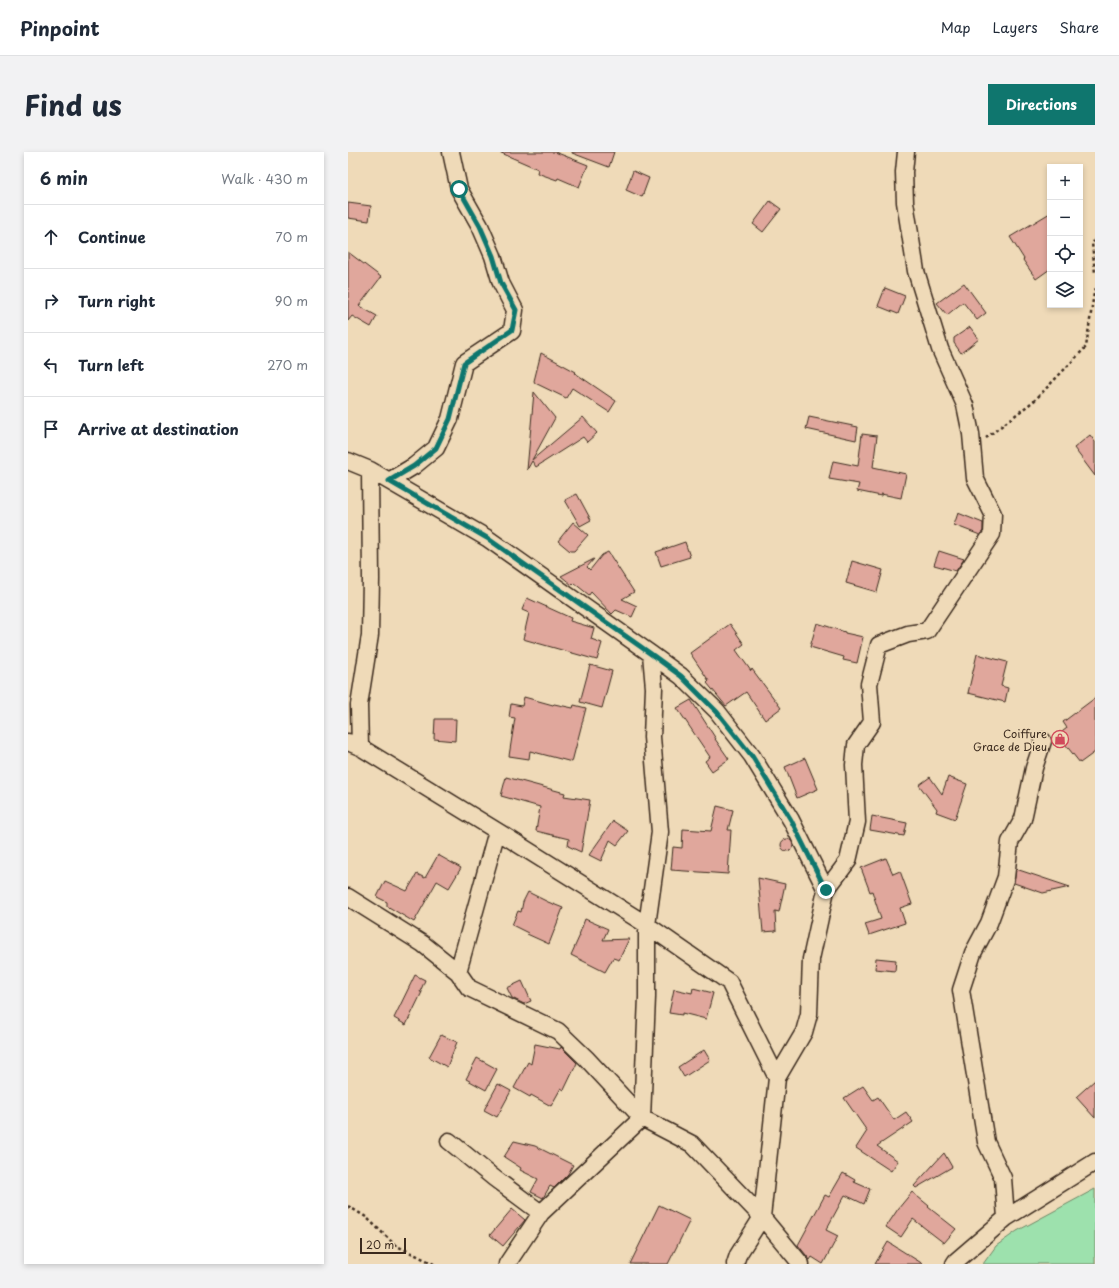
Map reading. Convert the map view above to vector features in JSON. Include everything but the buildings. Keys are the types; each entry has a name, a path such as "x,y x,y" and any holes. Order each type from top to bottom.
{"street":[{"path":"389,481 414,466 436,448 450,419 464,363 512,330 516,310 501,283 493,256 480,226 459,189 451,152"},
{"path":"735,1264 738,1255 762,1217 777,1078 804,1032 809,1014 811,959 826,890 848,861 857,822 854,765 856,745 872,722 869,684 879,645 908,634 927,631 992,534 993,514 974,478 972,450 965,405 940,349 916,271 905,202 904,172 906,152"},
{"path":"348,461 370,470 487,538 681,676 717,712 752,756 791,820 826,890"},
{"path":"370,470 370,635 354,745 497,831 647,925 729,982 777,1078"},
{"path":"507,1264 541,1213 642,1118 647,925 660,832 652,737 654,688 651,654"},
{"path":"1006,1218 1003,1178 986,1142 961,990 973,953 989,923 1006,877 1010,842 1023,819 1034,768 1043,741"},
{"path":"458,972 497,831"},
{"path":"348,897 423,944 458,972 469,988 558,1032 586,1058 642,1118 692,1144 762,1217 800,1264"},
{"path":"449,1141 494,1178 541,1213"},
{"path":"954,1264 1006,1218 1095,1162"}],"path":[{"path":"1095,240 1092,243 1095,273"},
{"path":"972,450 999,427 1035,400 1086,347 1095,286"},
{"path":"348,1206 366,1217 395,1245 434,1264"}],"green space":[{"path":"1095,1189 1095,1264 983,1264 996,1246 1017,1231"}],"place":[{"name":"Coiffure Grace de Dieu","path":"1060,739"}],"route":[{"path":"459,189 480,226 493,256 501,283 516,310 512,330 464,363 450,419 436,448 414,466 389,481 487,538 681,676 717,712 752,756 791,820 826,890"}]}
